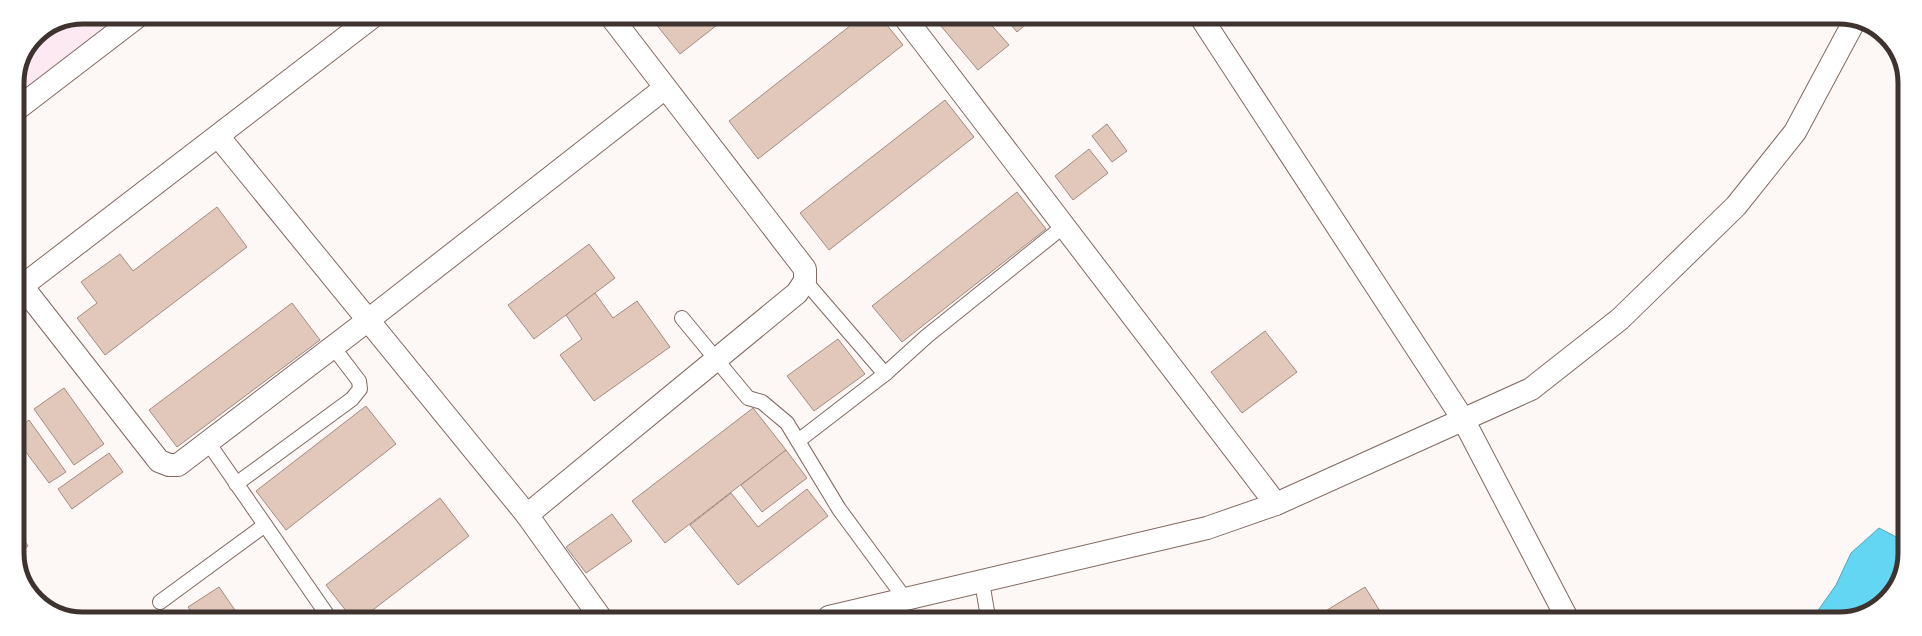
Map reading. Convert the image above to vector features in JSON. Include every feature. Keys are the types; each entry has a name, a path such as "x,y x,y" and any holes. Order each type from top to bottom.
{"street":[{"path":"24,103 128,24"},
{"path":"24,285 363,24"},
{"path":"527,514 797,293 805,281 804,269 617,24"},
{"path":"910,24 1276,504"},
{"path":"1205,24 1463,420 1563,612"},
{"path":"852,612 1207,528 1276,504 1531,389 1620,319 1736,206 1796,132 1852,26"},
{"path":"24,293 159,461 169,465 178,465 207,441 367,321 665,88"},
{"path":"218,136 367,321 527,514 596,612"}],"lane":[{"path":"798,441 885,374 927,336 1064,226"},
{"path":"805,281 885,374"},
{"path":"682,318 715,360 748,398 762,402 787,423 839,509 906,600"},
{"path":"236,484 352,399 360,389 359,381 333,347"},
{"path":"207,441 325,612"},
{"path":"160,602 265,525"},
{"path":"982,582 987,612"}],"shaded area":[{"path":"112,24 24,92 25,71 28,60 41,41 50,34 60,28 71,25"}],"water":[{"path":"1879,528 1898,538 1898,553 1894,576 1881,595 1869,604 1858,609 1839,612 1817,612 1836,585 1851,553"}],"building":[{"path":"656,24 718,24 680,54"},
{"path":"852,24 886,24 903,45 758,159 729,121"},
{"path":"939,24 990,24 1009,45 978,70"},
{"path":"1010,24 1026,24 1017,32"},
{"path":"945,100 974,137 829,250 800,213"},
{"path":"1107,124 1127,151 1112,162 1092,136"},
{"path":"1089,149 1108,173 1073,200 1055,176"},
{"path":"1017,192 1046,229 902,342 872,306"},
{"path":"217,207 247,247 105,355 77,318 97,303 81,282 120,254 133,271"},
{"path":"589,244 615,278 534,339 508,305"},
{"path":"595,293 613,318 637,301 670,347 594,401 560,355 582,339 566,315"},
{"path":"292,303 320,340 177,447 149,410"},
{"path":"1265,331 1297,372 1242,413 1211,372"},
{"path":"838,339 865,374 814,411 787,376"},
{"path":"64,388 104,444 74,465 34,409"},
{"path":"366,406 396,444 286,530 256,491"},
{"path":"753,408 786,450 665,543 632,501"},
{"path":"29,420 66,472 49,483 24,449 24,424"},
{"path":"786,450 807,478 762,512 741,485"},
{"path":"109,453 123,472 72,509 58,489"},
{"path":"807,489 828,516 738,585 690,525 731,493 758,527"},
{"path":"440,498 469,536 370,612 347,612 326,585"},
{"path":"612,514 632,541 586,573 566,547"},
{"path":"24,540 28,546 24,549"},
{"path":"219,587 236,612 191,612 188,607"},
{"path":"1365,587 1381,612 1324,612"}]}
